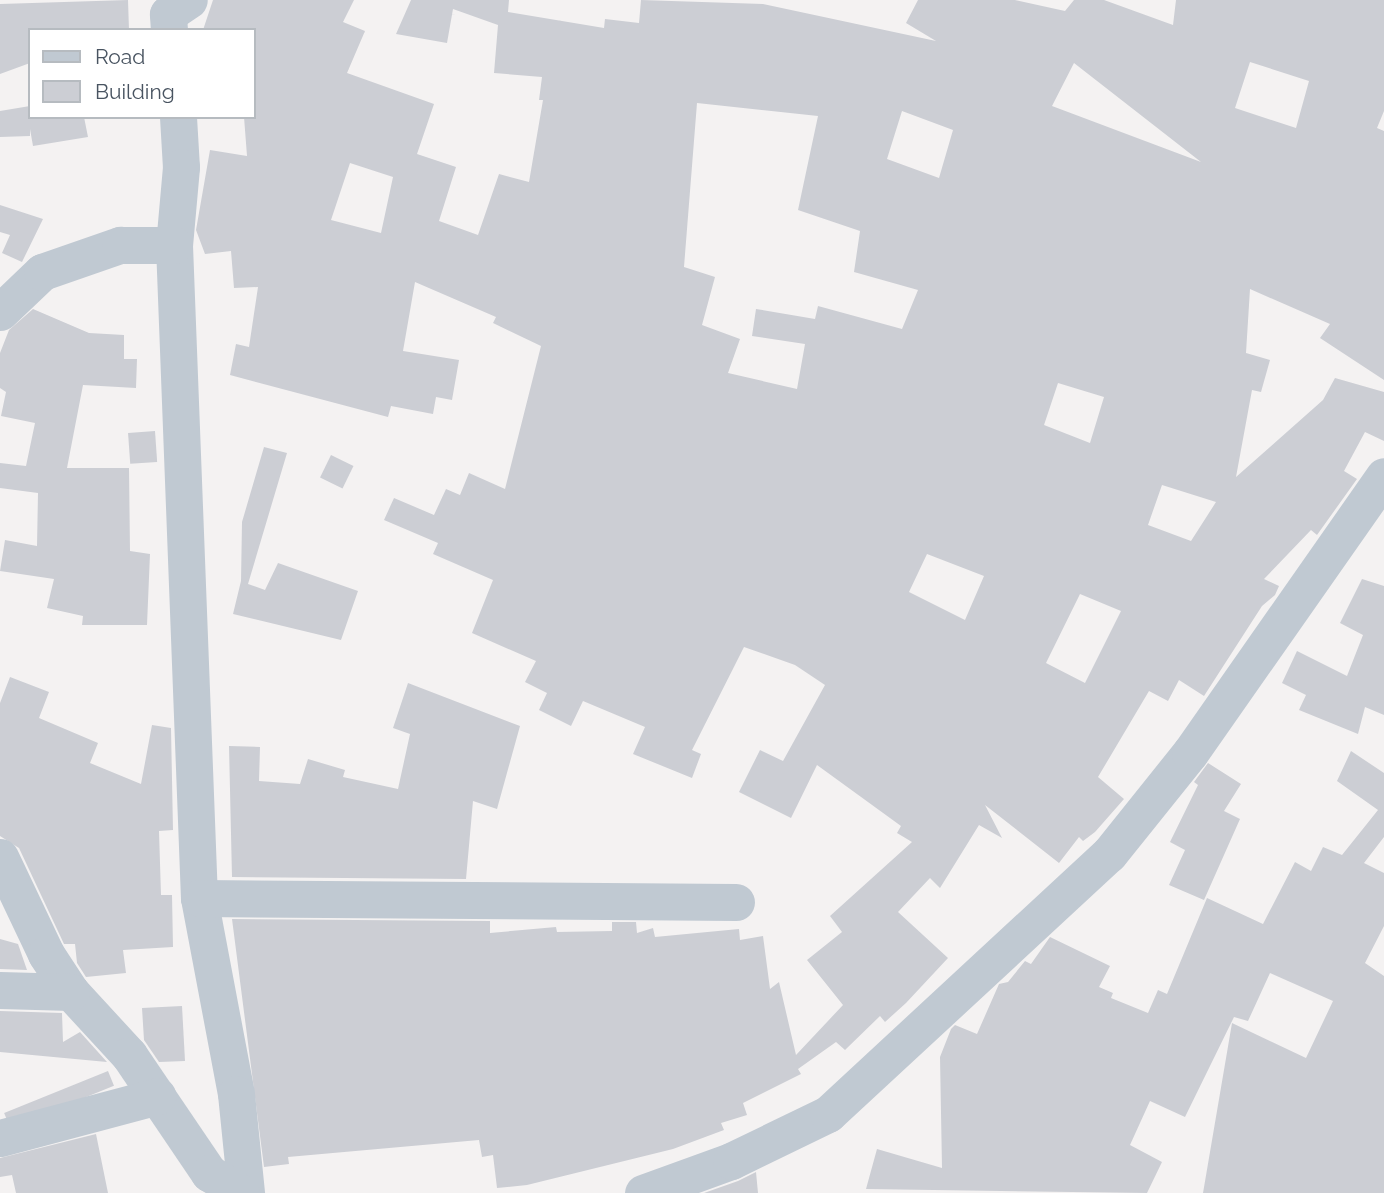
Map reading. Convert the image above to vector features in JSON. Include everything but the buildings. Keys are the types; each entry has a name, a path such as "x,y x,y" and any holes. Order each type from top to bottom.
{"street":[{"path":"169,28 168,14 189,0"},
{"path":"178,119 181,167 174,245 199,898 236,1094 246,1193"},
{"path":"0,312 43,272 120,245 174,245"},
{"path":"643,1193 731,1161 828,1114 1109,854 1190,753 1384,476"},
{"path":"0,857 46,954 72,992 129,1055 209,1173 241,1193"},
{"path":"199,898 736,902"},
{"path":"0,990 72,992"},
{"path":"0,1139 158,1096"}]}
